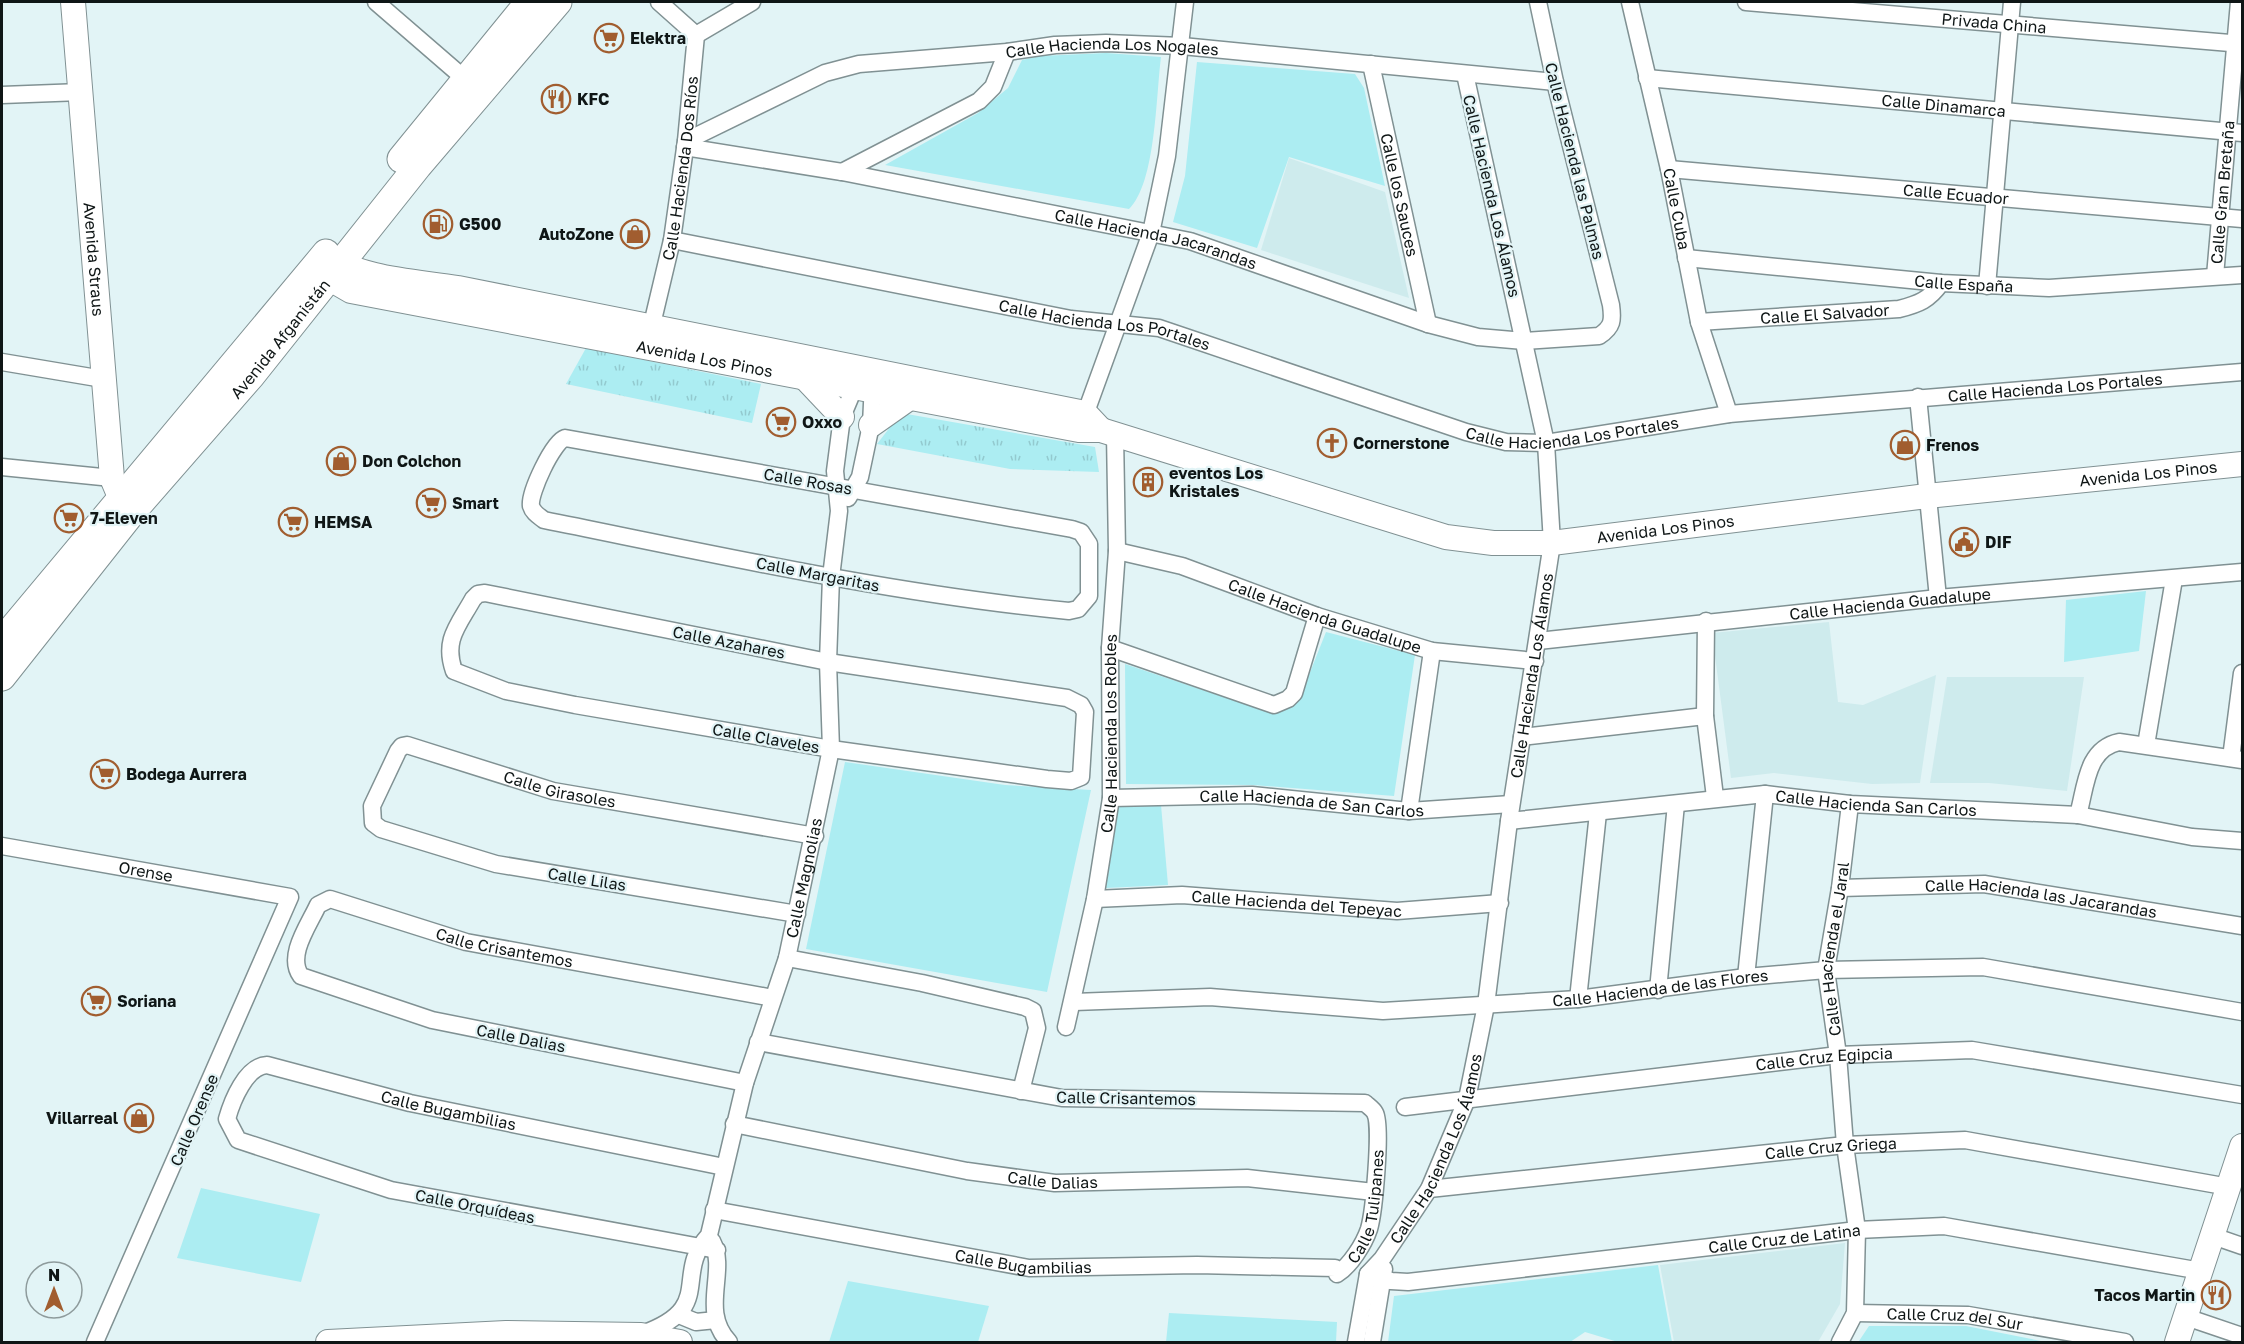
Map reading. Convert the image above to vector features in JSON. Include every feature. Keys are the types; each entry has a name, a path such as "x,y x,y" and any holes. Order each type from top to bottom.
{"main road":[{"name":"Avenida Afganistán","path":"2,640 122,495 250,376 465,79 529,2"},
{"name":"Avenida Afganistán","path":"327,267 558,2"},
{"name":"Avenida Afganistán","path":"2,677 122,495"}],"street":[{"name":"Avenida Straus","path":"73,2 103,379 122,495"},
{"path":"659,2 696,34 752,2"},
{"path":"1095,427 1119,324 1151,233 1167,156 1182,46 1185,2"},
{"name":"Calle Hacienda las Palmas","path":"1538,2 1613,321"},
{"name":"Calle Cuba","path":"1630,2 1669,169 1699,322 1729,414"},
{"name":"Privada China","path":"1746,2 2239,44"},
{"path":"1987,286 2012,2"},
{"name":"Calle Gran Bretaña","path":"2215,276 2219,217 2234,132 2239,2"},
{"path":"383,4 465,79"},
{"name":"Calle Hacienda Dos Ríos","path":"649,338 672,240 685,144 696,34"},
{"name":"Calle Hacienda Los Nogales","path":"685,144 836,70 859,64 1007,52 1055,45 1106,43 1182,46 1555,82"},
{"path":"842,172 978,101 993,87 1007,52"},
{"name":"Calle los Sauces","path":"1371,64 1428,324"},
{"name":"Calle Hacienda Los Álamos","path":"1356,1342 1382,1259 1429,1189 1467,1099 1486,1005 1510,812 1552,543 1546,443 1465,74"},
{"name":"Calle Dinamarca","path":"1647,78 2234,132"},
{"path":"2,95 81,92"},
{"name":"Calle Hacienda Jacarandas","path":"685,144 842,172 1190,241 1428,324 1478,337 1524,341 1599,336 1608,330 1613,321"},
{"name":"Calle Ecuador","path":"1669,169 2242,219"},
{"name":"Calle Hacienda Los Portales","path":"672,240 1071,319 1159,328 1466,432 1506,442 1546,443 1729,414 2242,372"},
{"name":"Calle España","path":"1686,258 1941,283 2049,288 2112,286 2242,275"},
{"name":"Avenida Los Pinos","path":"327,267 351,291 649,338 1095,427 1446,537 1493,543 1552,543 1927,495 2242,464"},
{"name":"Calle El Salvador","path":"1699,322 1899,309 1925,301 1941,283"},
{"name":"Avenida Los Pinos","path":"649,338 807,380 866,380 908,399 1095,427"},
{"path":"2,362 103,379"},
{"path":"807,380 841,428 868,434 908,399"},
{"name":"Calle Magnolias","path":"679,1315 688,1300 703,1241 714,1210 745,1083 787,958 815,836 831,749 828,662 831,577 839,511 836,486 841,428 866,380"},
{"name":"Calle Magnolias","path":"839,511 860,477 868,434 866,380"},
{"path":"1918,397 1938,598"},
{"name":"Calle Hacienda los Robles","path":"1066,1027 1074,1002 1095,899 1111,798 1110,648 1117,551 1095,427"},
{"name":"Calle Rosas","path":"544,520 535,513 531,506 532,496 554,445 565,438 1082,532 1089,544 1089,596"},
{"path":"2,467 122,495"},
{"name":"Calle Margaritas","path":"544,520 831,577 983,603 1069,611 1078,609 1089,596"},
{"name":"Calle Hacienda Guadalupe","path":"1117,551 1182,566 1317,616 1432,651 1535,661"},
{"name":"Calle Hacienda Guadalupe","path":"1538,641 1706,621 1938,598 2242,572"},
{"path":"2146,745 2174,579"},
{"name":"Calle Azahares","path":"454,671 448,650 450,640 473,599 478,594 485,593 828,662 1067,698 1081,705 1085,712 1081,777"},
{"path":"1110,648 1274,705 1288,699 1294,693 1317,616"},
{"path":"1706,621 1705,716 1715,797"},
{"path":"1408,811 1432,651"},
{"name":"Calle Claveles","path":"454,671 506,691 831,749 1047,779 1071,781 1081,777"},
{"path":"2078,815 2097,753 2106,745 2119,742 2237,759 2242,673"},
{"path":"1522,737 1705,716"},
{"name":"Calle Girasoles","path":"381,829 373,823 372,806 398,751 402,746 407,745 553,791 815,836"},
{"path":"1746,976 1765,794"},
{"name":"Calle Hacienda San Carlos","path":"1510,812 1598,813 1715,797 1765,794 1850,804 2078,815 2192,837 2242,841"},
{"name":"Calle Hacienda de San Carlos","path":"1111,798 1252,795 1408,811 1510,812"},
{"path":"1658,990 1676,804"},
{"name":"Calle Hacienda el Jaral","path":"1840,1342 1856,1313 1857,1230 1845,1145 1838,1055 1826,970 1840,888 1850,804"},
{"path":"1578,999 1598,813"},
{"name":"Calle Lilas","path":"381,829 496,864 797,914"},
{"name":"Orense","path":"2,846 290,897"},
{"name":"Calle Hacienda las Jacarandas","path":"1840,888 1984,884 2242,926"},
{"name":"Calle Hacienda del Tepeyac","path":"1095,899 1182,895 1397,911 1500,903"},
{"name":"Calle Orense","path":"95,1342 290,897"},
{"name":"Calle Crisantemos","path":"300,976 295,969 295,957 318,905 330,899 466,942 773,998"},
{"path":"787,958 922,983 1025,1007 1033,1011 1037,1028 1021,1091"},
{"name":"Calle Hacienda de las Flores","path":"1074,1002 1210,997 1383,1011 1578,999 1658,990 1746,976 1826,970 1983,966 2242,1012"},
{"name":"Calle Dalias","path":"300,976 432,1020 745,1083"},
{"name":"Calle Crisantemos","path":"758,1042 1062,1098 1359,1101 1365,1103 1375,1113 1379,1125"},
{"name":"Calle Cruz Egipcia","path":"1405,1107 1838,1055 1972,1050 2242,1095"},
{"name":"Calle Bugambilias","path":"238,1140 227,1119 230,1107 252,1070 267,1065 410,1103 724,1167"},
{"name":"Calle Dalias","path":"734,1124 967,1171 1055,1183 1247,1178 1374,1192"},
{"name":"Calle Tulipanes","path":"1335,1268 1337,1274 1347,1266 1369,1229 1379,1125"},
{"name":"Calle Orquídeas","path":"238,1140 391,1190 703,1241 717,1250 713,1298 716,1320"},
{"name":"Calle Cruz Griega","path":"1429,1189 1845,1145 1965,1140 2229,1187"},
{"path":"2177,1342 2242,1146"},
{"name":"Calle Bugambilias","path":"714,1210 1029,1268 1197,1265 1335,1268"},
{"name":"Calle Cruz de Latina","path":"1375,1276 1407,1282 1857,1230 1944,1226 2201,1271"},
{"path":"2212,1236 2242,1246"},
{"name":"Calle Hacienda Los Álamos","path":"1372,1342 1375,1276"},
{"name":"Calle Cruz del Sur","path":"1856,1313 1968,1315 2125,1342"},
{"path":"633,1339 663,1327 679,1315 696,1322 716,1320 729,1342"},
{"path":"2186,1317 2242,1336"},
{"path":"328,1342 506,1333 680,1342"}],"shaded area":[{"path":"1289,158 1385,192 1409,298 1261,250"},
{"path":"1829,622 1838,702 1863,705 1936,675 1920,783 1872,784 1774,773 1731,778 1712,633"},
{"path":"1947,677 2084,677 2067,791 1989,783 1930,783"},
{"path":"1845,1243 1840,1304 1818,1342 1674,1342 1660,1265"}],"green space":[{"path":"1106,53 1161,57 1150,160 1138,197 1129,209 885,165 978,113 1008,88 1022,60 1040,56"},
{"path":"1197,62 1355,74 1364,88 1385,186 1289,157 1257,248 1173,222 1185,176"},
{"path":"586,348 761,384 752,423 566,384"},
{"path":"901,413 1095,447 1099,472 1010,469 877,444"},
{"path":"2146,591 2139,651 2064,662 2066,600"},
{"path":"1326,632 1415,655 1394,796 1253,785 1126,784 1125,664 1271,713 1286,709 1299,700"},
{"path":"845,762 1005,785 1091,790 1047,992 806,949"},
{"path":"1119,804 1161,805 1168,885 1106,888"},
{"path":"201,1188 320,1214 301,1282 177,1258"},
{"path":"1658,1265 1672,1342 1618,1342 1585,1332 1570,1342 1388,1342 1394,1296"},
{"path":"848,1281 989,1306 978,1342 829,1342"},
{"path":"1169,1313 1337,1322 1336,1342 1166,1342"},
{"path":"1869,1326 1966,1326 2046,1342 1859,1341"}],"place":[{"name":"Elektra","path":"609,38"},
{"name":"KFC","path":"556,99"},
{"name":"G500","path":"438,224"},
{"name":"AutoZone","path":"635,234"},
{"name":"Oxxo","path":"781,422"},
{"name":"Cornerstone","path":"1332,443"},
{"name":"Frenos","path":"1905,445"},
{"name":"Don Colchon","path":"341,461"},
{"name":"eventos Los Kristales","path":"1148,482"},
{"name":"Smart","path":"431,503"},
{"name":"7-Eleven","path":"69,518"},
{"name":"HEMSA","path":"293,522"},
{"name":"DIF","path":"1964,542"},
{"name":"Bodega Aurrera","path":"105,774"},
{"name":"Soriana","path":"96,1001"},
{"name":"Villarreal","path":"139,1118"},
{"name":"Tacos Martin","path":"2216,1295"}]}
